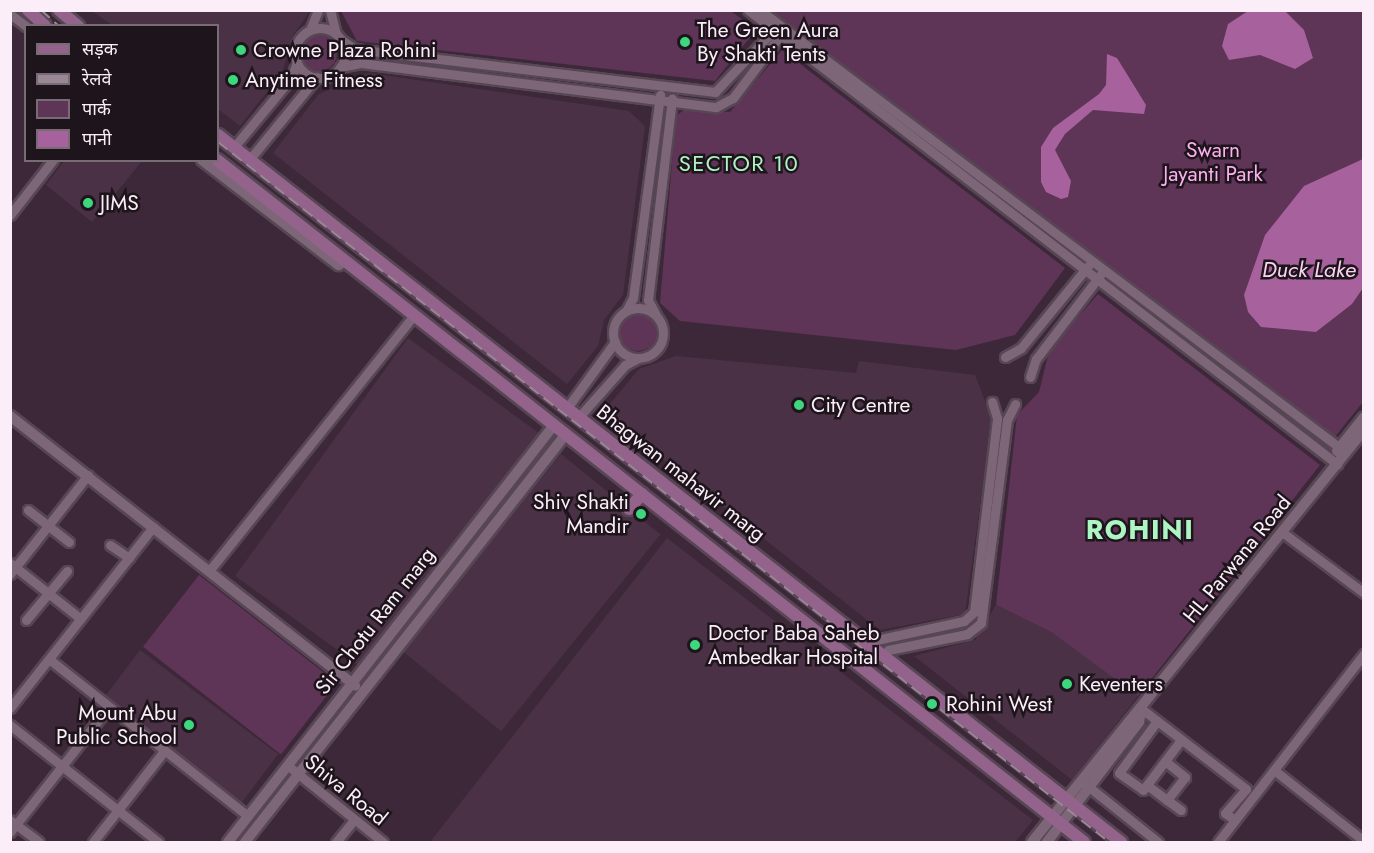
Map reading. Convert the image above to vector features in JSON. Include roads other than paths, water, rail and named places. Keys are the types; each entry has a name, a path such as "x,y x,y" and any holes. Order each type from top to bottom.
{"main road":[{"path":"28,10 43,24"},
{"path":"59,10 76,24"},
{"name":"Bhagwan mahavir marg","path":"219,136 1121,843"},
{"name":"Bhagwan mahavir marg","path":"219,162 642,494 758,592 1057,821"},
{"path":"324,245 336,227"},
{"path":"629,509 642,494"},
{"path":"1057,821 1084,843"}],"street":[{"path":"234,147 291,78 297,62 297,42 310,30 318,10"},
{"path":"330,10 344,53 340,67"},
{"path":"748,10 779,37 1333,462"},
{"path":"760,10 1343,450 1364,417"},
{"path":"10,14 24,24"},
{"path":"310,30 338,37 355,49 673,90 723,88 772,29 784,27"},
{"path":"249,160 317,77 340,67 362,63 671,102 724,106 779,37"},
{"path":"297,62 317,77"},
{"path":"567,408 615,342 615,324 633,298 661,88"},
{"path":"578,418 625,364 652,354 662,342 656,315 648,300 673,90"},
{"path":"10,215 51,162"},
{"path":"204,162 338,265 345,261"},
{"path":"1005,357 1021,348 1092,261"},
{"path":"1030,377 1036,359 1104,270"},
{"path":"626,311 643,308 656,315"},
{"path":"209,571 414,315"},
{"path":"615,342 624,354 638,358"},
{"path":"876,640 963,621 974,612 997,418 993,402"},
{"path":"888,650 967,634 981,623 1007,420 1015,404"},
{"path":"13,423 88,475 362,692"},
{"name":"Sir Chotu Ram marg","path":"228,843 554,425"},
{"name":"HL Parwana Road","path":"1032,843 1057,821 1086,785 1333,462 1364,430"},
{"name":"Sir Chotu Ram marg","path":"245,843 566,434"},
{"path":"81,619 12,568 88,475"},
{"path":"28,510 69,542"},
{"path":"10,708 153,527"},
{"path":"1282,530 1364,593"},
{"path":"110,545 129,558"},
{"path":"26,620 67,571"},
{"path":"1218,843 1364,654"},
{"path":"49,659 107,709 248,816"},
{"path":"39,843 12,826 107,709"},
{"path":"1142,711 1246,789 1225,813 1235,820"},
{"path":"1157,721 1119,772 1143,790 1181,740"},
{"path":"10,725 158,843"},
{"path":"93,843 165,751"},
{"path":"1165,761 1185,777 1167,800"},
{"name":"Shiva Road","path":"287,765 383,843"},
{"path":"1274,770 1364,841"},
{"path":"1086,785 1158,843"},
{"path":"1147,785 1181,810"},
{"path":"336,843 354,820"},
{"name":"HL Parwana Road","path":"1047,843 1057,821"}],"water":[{"path":"1248,11 1285,11 1304,30 1313,58 1295,69 1260,55 1229,60 1222,46 1228,24"},
{"path":"1107,54 1117,58 1146,105 1144,114 1093,110 1065,134 1055,150 1071,181 1068,197 1061,199 1046,192 1041,182 1041,147 1053,128 1099,94 1106,85"},
{"name":"Duck Lake","path":"1363,159 1363,288 1352,304 1316,332 1261,327 1248,312 1244,295 1265,235 1304,186"}],"railway":[{"path":"41,10 57,24"},
{"path":"219,143 1109,842"}],"place":[{"name":"The Green Aura By Shakti Tents","path":"685,42"},
{"name":"Crowne Plaza Rohini","path":"241,50"},
{"name":"Anytime Fitness","path":"233,80"},
{"name":"JIMS","path":"88,203"},
{"name":"City Centre","path":"799,405"},
{"name":"Shiv Shakti Mandir","path":"641,514"},
{"name":"Doctor Baba Saheb Ambedkar Hospital","path":"695,645"},
{"name":"Keventers","path":"1067,684"},
{"name":"Rohini West","path":"932,704"},
{"name":"Mount Abu Public School","path":"189,725"}],"district":[{"name":"SECTOR 10","path":"739,164"},
{"name":"ROHINI","path":"1140,530"}],"park label":[{"name":"Swarn Jayanti Park","path":"1213,162"}]}
